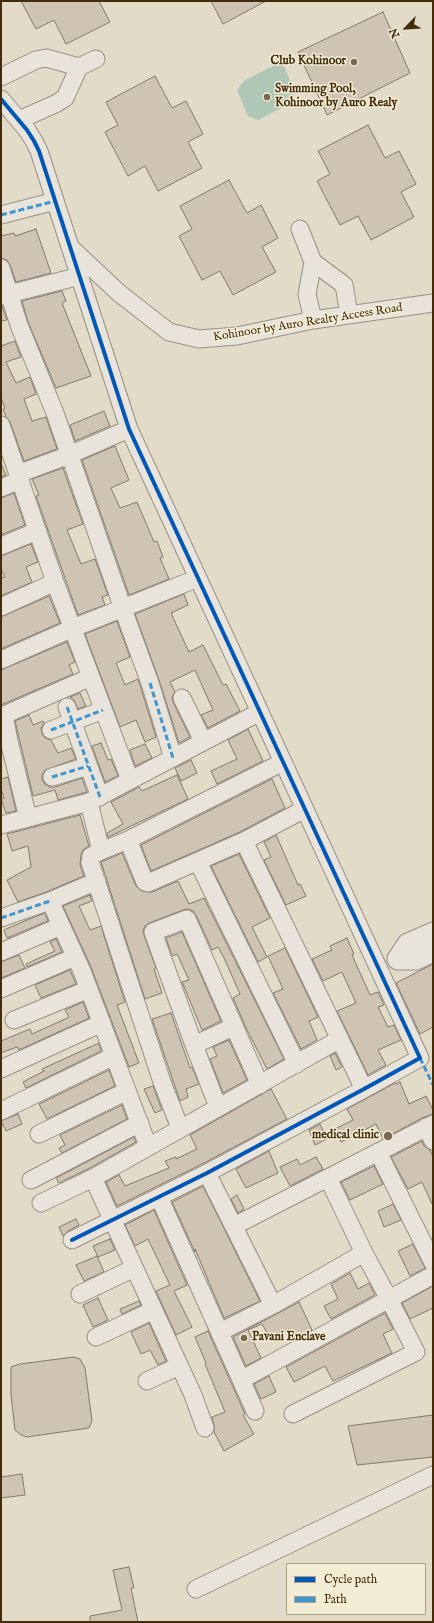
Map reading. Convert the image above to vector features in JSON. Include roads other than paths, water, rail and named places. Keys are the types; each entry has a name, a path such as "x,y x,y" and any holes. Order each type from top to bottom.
{"street":[{"path":"1,76 36,60 46,58 80,67"},
{"path":"19,120 65,98 80,67 96,59"},
{"path":"1,99 34,141 80,276 129,429 420,1058 364,1090 207,1173 72,1240"},
{"path":"1,215 55,201"},
{"path":"300,229 313,262 344,285 349,314"},
{"name":"Kohinoor by Auro Realty Access Road","path":"70,247 119,293 169,332 199,339 237,336 313,320 433,303"},
{"path":"313,262 307,294 313,320"},
{"path":"1,268 5,295 55,413 122,609 150,683 173,758"},
{"path":"5,295 80,276"},
{"path":"1,425 55,582 130,780"},
{"path":"1,488 19,477 129,429"},
{"path":"1,546 37,531"},
{"path":"1,660 73,628 198,578"},
{"path":"1,607 55,582"},
{"path":"28,818 5,742 3,710 91,677"},
{"path":"182,698 203,741"},
{"path":"51,730 70,715 103,710"},
{"path":"1,825 94,800 260,712"},
{"path":"70,715 88,766 101,850"},
{"path":"180,1128 162,1082 90,859 91,856 101,850 128,840 283,762"},
{"path":"52,777 88,766"},
{"path":"128,840 146,883 244,841 305,809"},
{"path":"244,841 364,1090"},
{"path":"198,862 297,1064"},
{"path":"1,918 50,901 97,881"},
{"path":"50,901 89,989 148,1146"},
{"path":"218,1106 153,932 187,920 260,1085"},
{"path":"1,952 61,926"},
{"path":"398,959 408,944 433,932"},
{"path":"378,967 398,959 416,959 433,951"},
{"path":"1,989 75,957"},
{"path":"14,1020 89,989"},
{"path":"1,1069 102,1023"},
{"path":"194,1045 233,1026"},
{"path":"41,1203 93,1178 218,1106 260,1085 340,1039"},
{"path":"1,1110 114,1056"},
{"path":"39,1134 127,1091"},
{"path":"31,1180 140,1123"},
{"path":"234,1226 378,1152 431,1131"},
{"path":"378,1152 433,1263"},
{"path":"207,1173 273,1305"},
{"path":"93,1178 193,1395 205,1428"},
{"path":"293,1414 416,1352 364,1254 328,1178"},
{"path":"159,1196 254,1410"},
{"path":"220,1332 273,1305 364,1254"},
{"path":"80,1294 134,1268"},
{"path":"241,1380 433,1275"},
{"path":"96,1338 154,1310"},
{"path":"147,1381 179,1366"},
{"path":"196,1589 433,1475"}],"place":[{"name":"Club Kohinoor","path":"354,62"},
{"name":"Swimming Pool, Kohinoor by Auro Realy","path":"267,97"},
{"name":"medical clinic","path":"388,1136"},
{"name":"Pavani Enclave","path":"244,1338"}]}
